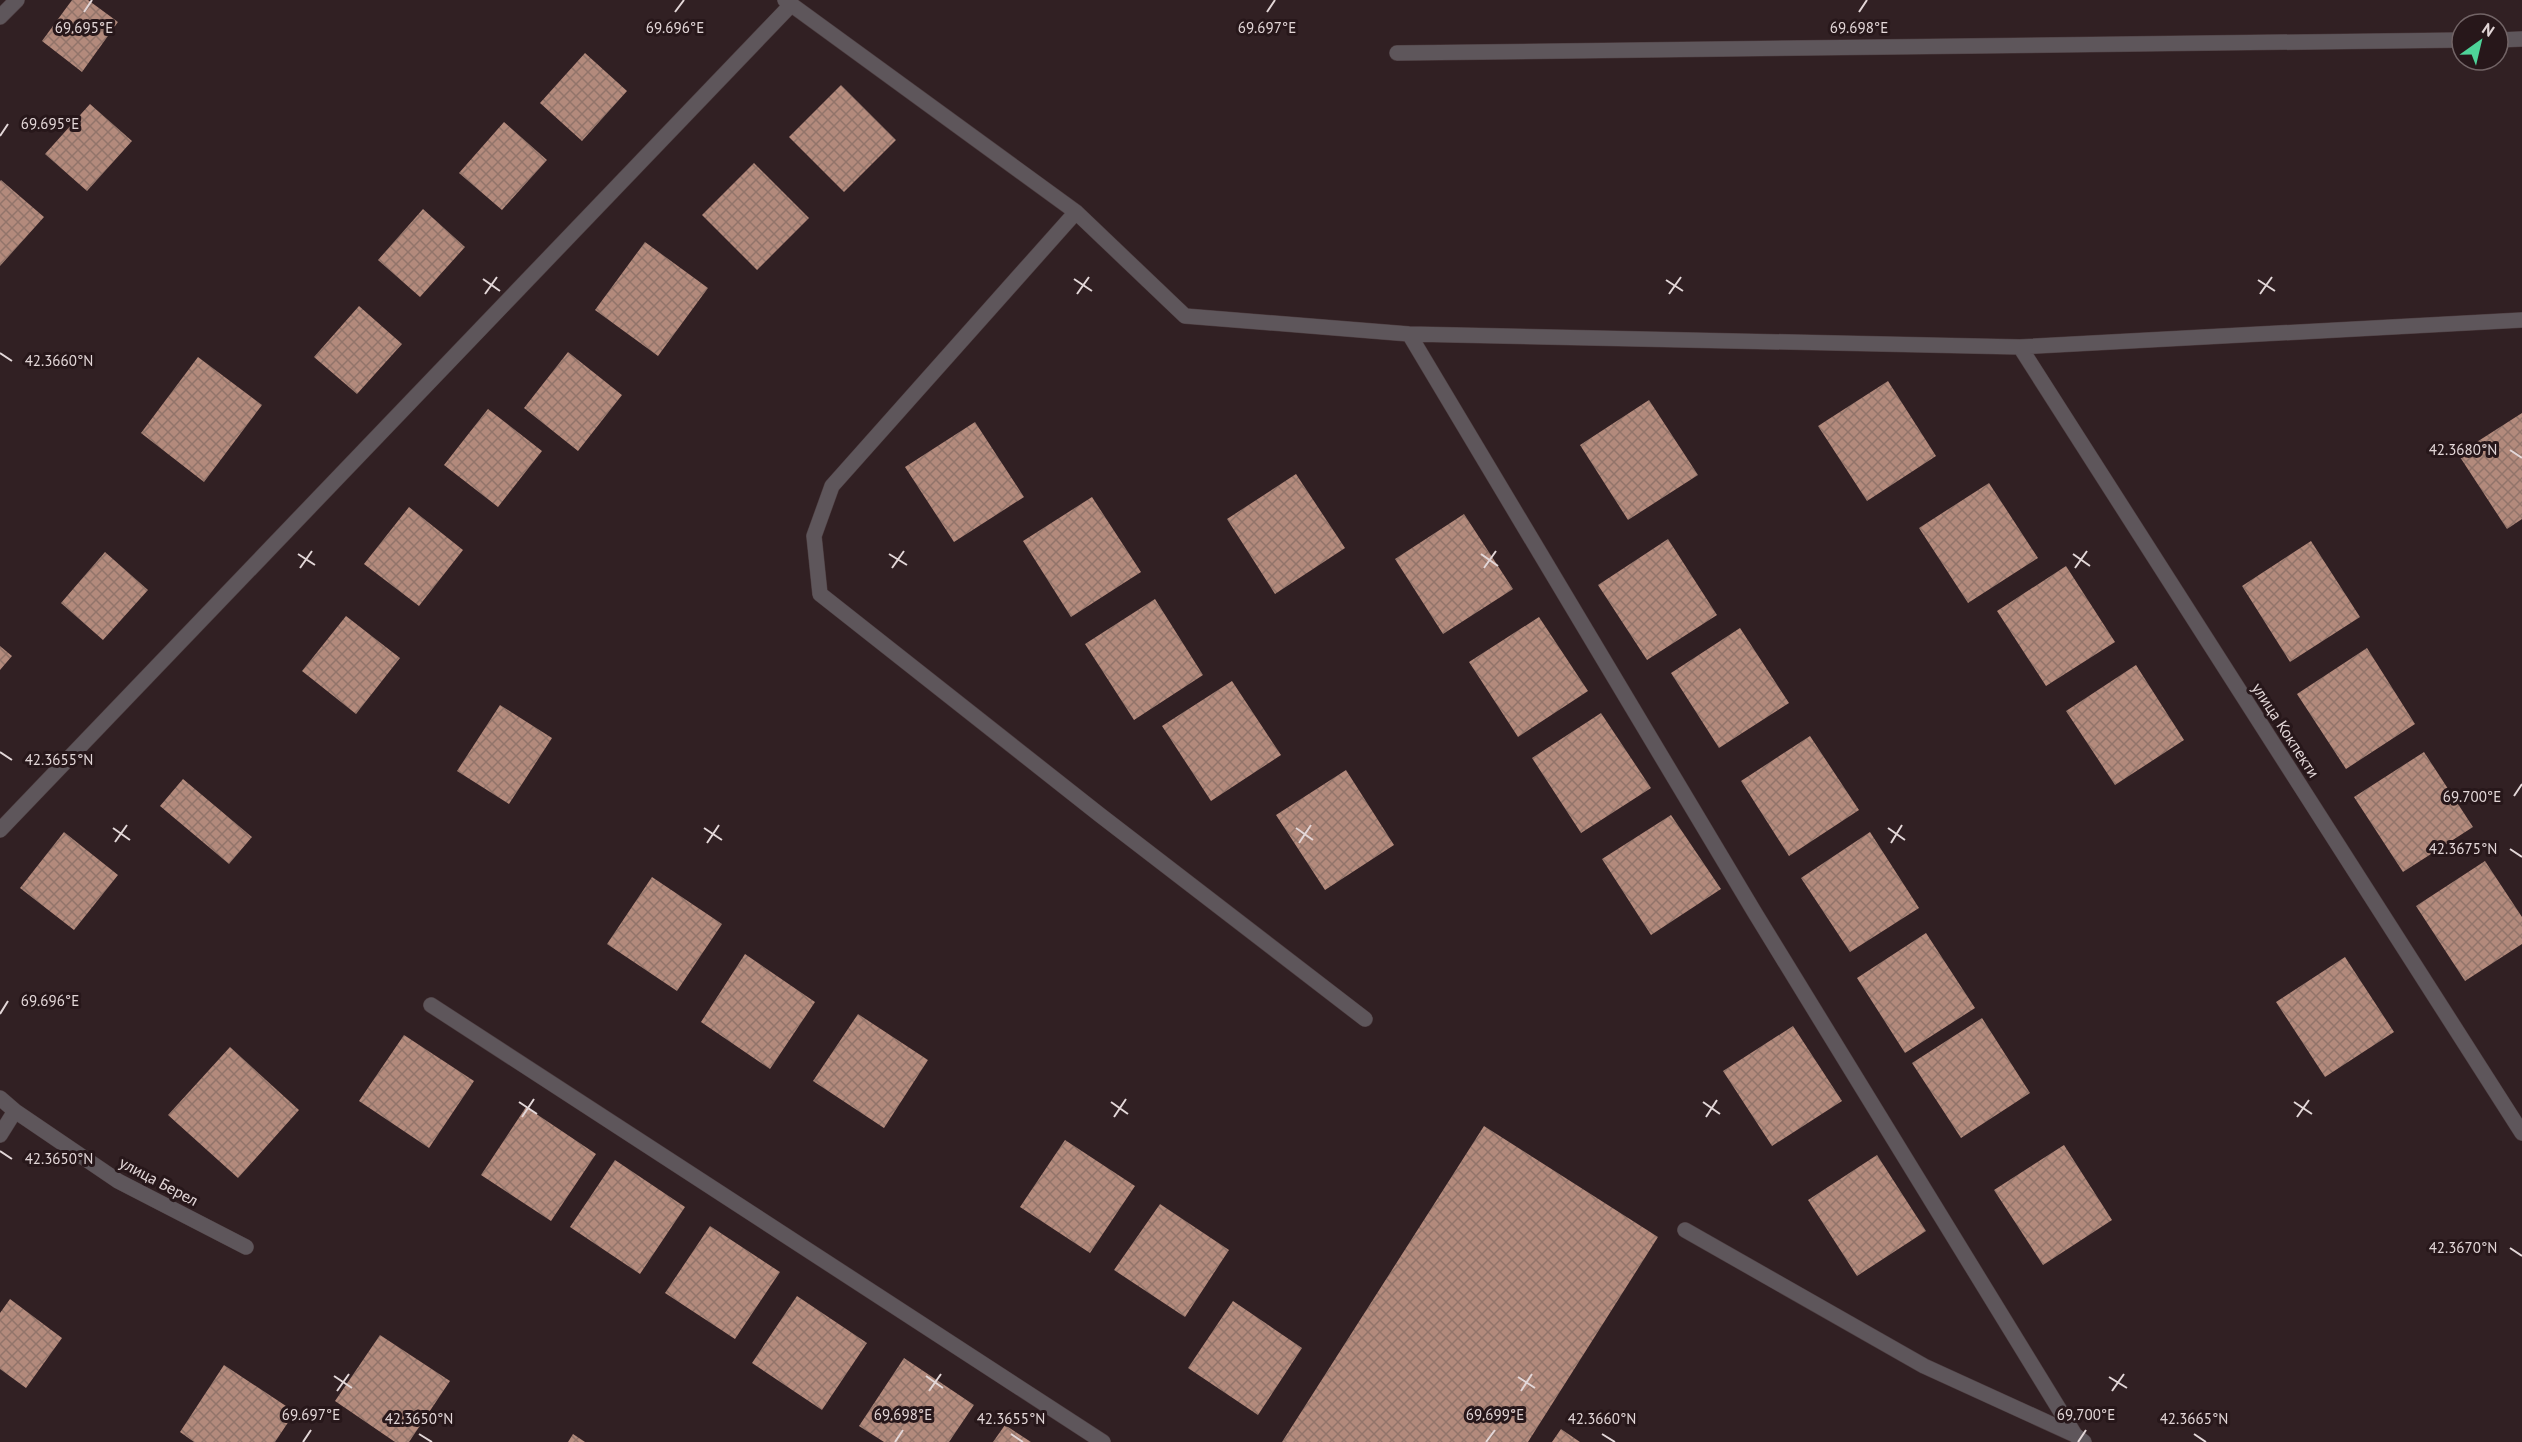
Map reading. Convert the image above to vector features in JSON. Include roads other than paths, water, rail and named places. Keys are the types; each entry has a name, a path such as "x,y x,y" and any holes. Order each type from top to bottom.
{"street":[{"path":"0,17 17,0"},
{"path":"0,830 788,3 1076,212 1185,316 1409,334 2020,348 2522,320"},
{"path":"1397,53 2450,40"},
{"path":"1076,212 832,486 814,536 820,594 1100,816 1365,1019"},
{"path":"1409,334 1749,903 2079,1438"},
{"name":"улица Кокпекти","path":"2020,348 2522,1133"},
{"path":"431,1005 1103,1442"},
{"name":"улица Берел","path":"0,1098 15,1112 118,1181 246,1247"},
{"path":"0,1135 15,1112"},
{"path":"1685,1230 1924,1366 2079,1438"}]}
